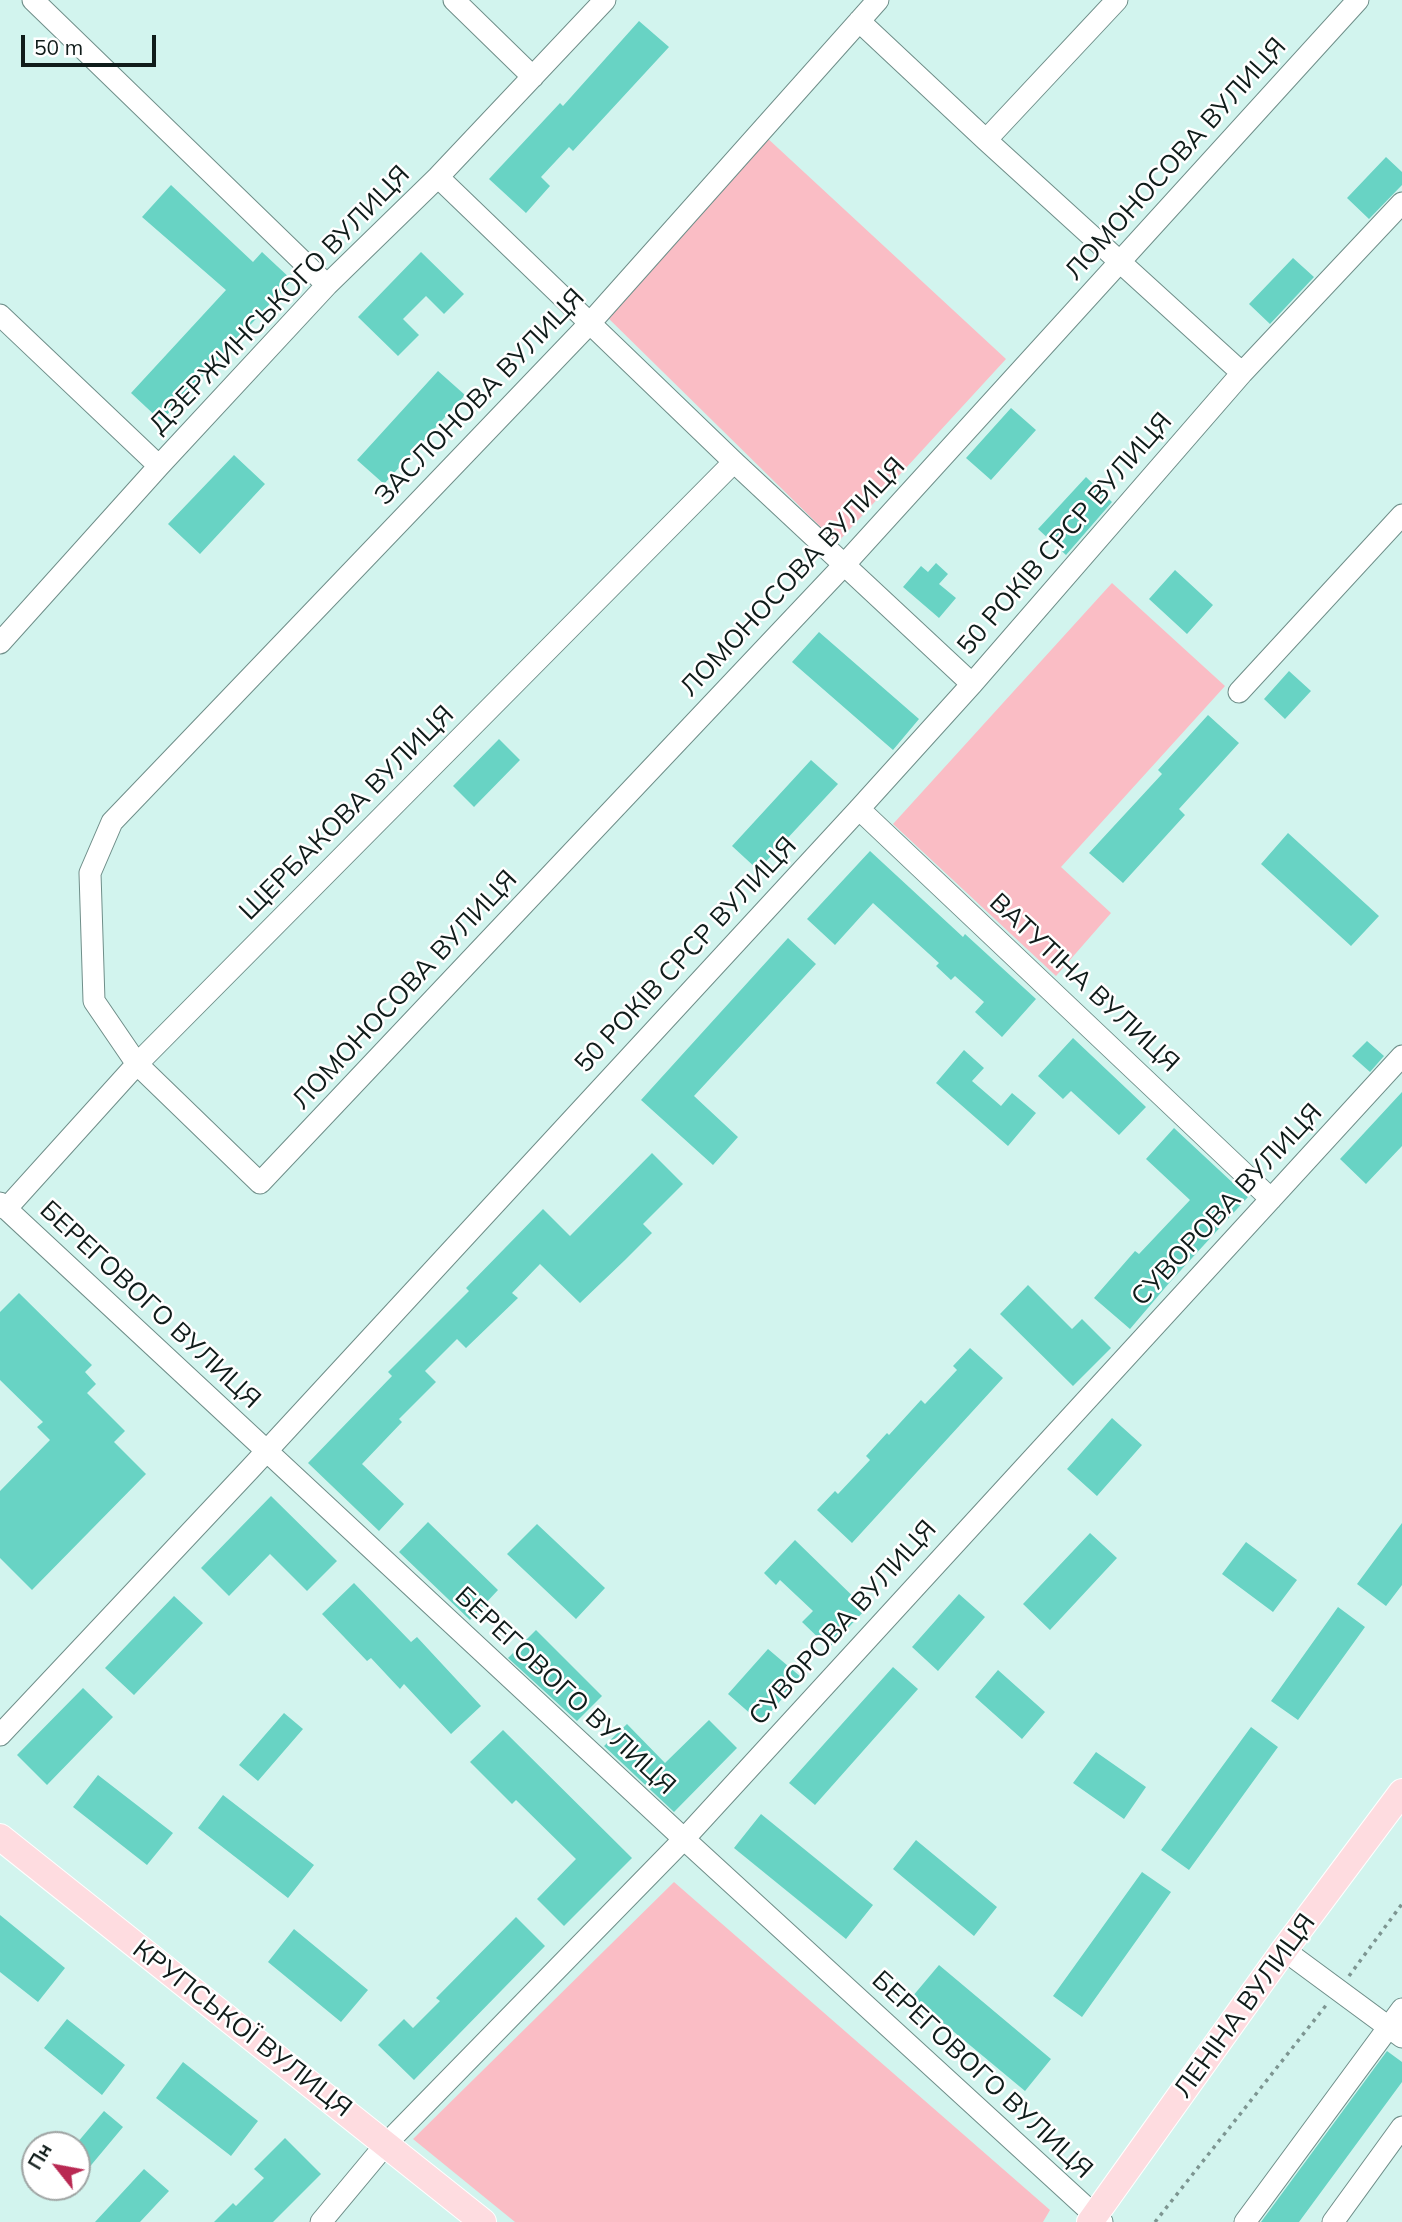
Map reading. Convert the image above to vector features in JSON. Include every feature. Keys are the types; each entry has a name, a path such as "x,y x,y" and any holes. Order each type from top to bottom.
{"main road":[{"name":"ЛЕНІНА ВУЛИЦЯ","path":"1096,2220 1284,1950 1402,1792"},
{"name":"КРУПСЬКОЇ ВУЛИЦЯ","path":"0,1837 483,2222"}],"street":[{"path":"33,0 327,285"},
{"path":"454,0 533,76"},
{"name":"ДЗЕРЖИНСЬКОГО ВУЛИЦЯ","path":"0,643 327,285 438,177 605,0"},
{"name":"ЗАСЛОНОВА ВУЛИЦЯ","path":"137,1064 94,1001 90,873 111,822 591,322 878,0"},
{"path":"986,140 1117,0"},
{"name":"ЛОМОНОСОВА ВУЛИЦЯ","path":"137,1064 260,1183 844,565 1358,0"},
{"path":"859,21 1242,373"},
{"path":"438,177 734,462 972,684"},
{"name":"50 РОКІВ СРСР ВУЛИЦЯ","path":"0,1735 859,809 972,684 1242,373 1402,203"},
{"path":"0,315 159,466"},
{"name":"ЩЕРБАКОВА ВУЛИЦЯ","path":"3,1206 137,1064 734,462"},
{"path":"1239,692 1402,516"},
{"name":"ВАТУТІНА ВУЛИЦЯ","path":"859,809 1271,1199"},
{"name":"СУВОРОВА ВУЛИЦЯ","path":"321,2222 386,2144 684,1839 1402,1056"},
{"name":"БЕРЕГОВОГО ВУЛИЦЯ","path":"3,1206 1096,2220"},
{"path":"1284,1950 1395,2032"},
{"path":"1245,2222 1395,2032 1402,2009"},
{"path":"1334,2222 1402,2127"}],"path":[{"path":"1155,2222 1338,1990 1402,1904"}],"shaded area":[{"path":"765,136 1006,359 837,543 604,314"},
{"path":"1112,583 1225,686 1061,867 1111,913 1056,976 893,824"},
{"path":"674,1882 1050,2210 1043,2222 515,2222 413,2139"}],"building":[{"path":"639,21 669,47 573,151 569,147 541,177 550,186 526,213 489,179 560,103 563,106"},
{"path":"1386,157 1402,172 1402,185 1369,219 1347,198"},
{"path":"171,185 253,262 262,252 292,280 161,421 131,393 226,290 142,217"},
{"path":"421,252 464,294 444,314 426,296 403,319 419,335 398,356 358,317"},
{"path":"1293,258 1314,277 1270,324 1249,304"},
{"path":"438,371 465,395 384,484 357,460"},
{"path":"1011,408 1036,430 991,480 966,458"},
{"path":"234,455 265,484 200,554 168,524"},
{"path":"1086,477 1112,502 1066,555 1038,529"},
{"path":"936,563 948,574 939,584 956,598 939,618 903,587 921,566 928,572"},
{"path":"1175,570 1213,605 1187,634 1149,599"},
{"path":"819,632 919,719 893,750 792,662"},
{"path":"1289,671 1311,691 1285,719 1264,699"},
{"path":"1208,715 1239,743 1179,809 1185,815 1123,883 1089,853 1162,774 1158,770"},
{"path":"499,739 520,760 474,807 453,786"},
{"path":"811,760 838,784 758,870 732,846"},
{"path":"1288,833 1379,916 1351,946 1261,864"},
{"path":"870,851 963,937 965,934 1036,999 1002,1037 975,1012 984,1002 955,976 951,980 936,966 939,963 873,903 835,945 807,919"},
{"path":"788,938 816,964 694,1096 738,1137 713,1165 641,1100"},
{"path":"1073,1038 1146,1107 1119,1135 1071,1091 1063,1099 1038,1076"},
{"path":"1367,1041 1384,1056 1370,1072 1352,1056"},
{"path":"964,1050 984,1068 972,1081 1001,1106 1012,1093 1036,1113 1008,1146 936,1083"},
{"path":"1402,1092 1402,1146 1366,1184 1340,1159"},
{"path":"1174,1128 1248,1197 1130,1329 1094,1298 1135,1251 1139,1254 1190,1200 1146,1159"},
{"path":"652,1153 683,1184 643,1224 652,1233 625,1260 580,1303 540,1264 512,1293 518,1298 466,1348 457,1339 425,1371 436,1382 399,1419 402,1422 362,1464 404,1504 379,1531 308,1463 392,1376 388,1372 469,1291 466,1288 543,1209 570,1236"},
{"path":"1028,1285 1072,1329 1082,1319 1111,1348 1073,1386 1000,1314"},
{"path":"19,1293 92,1365 85,1372 96,1384 87,1393 125,1431 114,1442 146,1474 32,1590 0,1558 0,1491 50,1440 37,1427 43,1422 0,1380 0,1312"},
{"path":"970,1348 1003,1378 852,1543 817,1510 835,1491 838,1494 870,1460 866,1456 887,1433 889,1435 921,1400 925,1404 957,1370 953,1366"},
{"path":"1112,1418 1142,1445 1097,1496 1067,1469"},
{"path":"271,1496 337,1561 307,1591 270,1554 229,1596 201,1568"},
{"path":"428,1522 498,1590 470,1620 399,1552"},
{"path":"1402,1523 1402,1585 1386,1606 1357,1584"},
{"path":"537,1524 605,1588 576,1619 507,1554"},
{"path":"1090,1533 1117,1558 1050,1630 1023,1604"},
{"path":"795,1540 866,1609 829,1648 802,1622 813,1611 780,1580 776,1585 764,1573"},
{"path":"1246,1542 1297,1580 1273,1612 1222,1574"},
{"path":"354,1583 411,1642 417,1637 481,1706 451,1734 404,1684 400,1689 371,1658 367,1661 322,1614"},
{"path":"959,1594 985,1617 938,1671 912,1647"},
{"path":"174,1596 203,1623 134,1695 105,1668"},
{"path":"1338,1607 1365,1627 1298,1720 1271,1701"},
{"path":"536,1630 602,1696 577,1721 508,1658"},
{"path":"768,1649 801,1677 761,1723 728,1694"},
{"path":"893,1667 918,1689 815,1805 789,1783"},
{"path":"998,1670 1045,1712 1022,1739 975,1697"},
{"path":"83,1688 113,1717 47,1785 17,1755"},
{"path":"284,1713 303,1729 258,1781 239,1765"},
{"path":"709,1720 737,1748 674,1812 604,1746 627,1724 665,1763"},
{"path":"1251,1727 1278,1747 1189,1870 1161,1850"},
{"path":"503,1730 632,1858 564,1926 537,1899 576,1859 516,1800 512,1804 470,1762"},
{"path":"1096,1752 1146,1787 1124,1819 1073,1783"},
{"path":"98,1775 173,1833 147,1865 73,1807"},
{"path":"223,1795 314,1865 288,1898 198,1828"},
{"path":"761,1814 873,1905 846,1939 734,1848"},
{"path":"916,1840 997,1907 974,1936 893,1869"},
{"path":"1142,1872 1171,1892 1082,2017 1053,1996"},
{"path":"0,1915 65,1968 38,2002 0,1972"},
{"path":"516,1917 545,1946 414,2080 378,2045 404,2019 413,2028 440,2001 436,1998"},
{"path":"294,1929 368,1990 341,2022 268,1962"},
{"path":"939,1965 1051,2059 1025,2091 912,1997"},
{"path":"67,2019 125,2065 102,2095 44,2048"},
{"path":"1387,2051 1402,2062 1402,2082 1299,2222 1261,2222"},
{"path":"183,2062 258,2121 231,2156 156,2098"},
{"path":"104,2111 123,2127 91,2165 91,2131 87,2131"},
{"path":"285,2138 321,2174 273,2222 214,2222 233,2203 236,2206 264,2178 254,2169"},
{"path":"144,2169 169,2191 140,2222 95,2222"}]}
